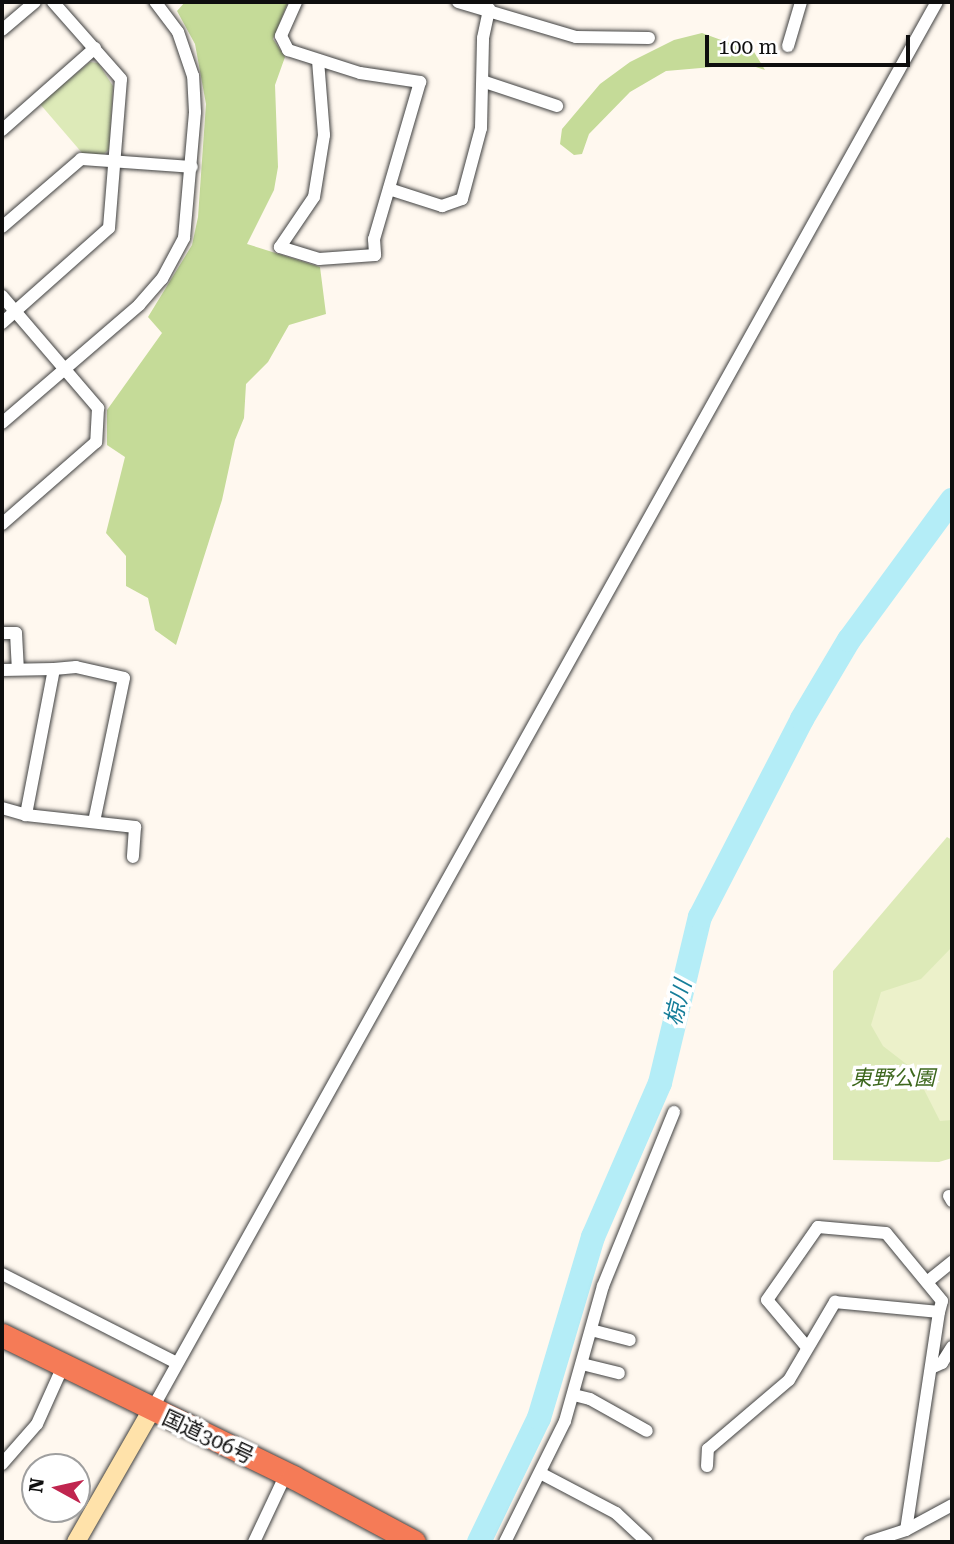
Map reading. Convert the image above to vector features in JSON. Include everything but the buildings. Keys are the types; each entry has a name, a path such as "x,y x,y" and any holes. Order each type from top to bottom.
{"highway":[{"name":"国道306号","path":"2,1335 286,1474 414,1542"}],"street":[{"path":"2,30 35,2"},
{"path":"2,323 109,228 121,79 53,2"},
{"path":"2,423 139,305 171,265 184,238 192,167 193,76 178,32 155,2"},
{"path":"296,2 281,36 288,50 318,60 360,74 419,82 374,239 375,255 319,259 279,247 314,197 324,135 318,60"},
{"path":"458,2 489,9 576,37 649,38"},
{"path":"788,46 801,2"},
{"path":"76,1542 932,4"},
{"path":"389,189 442,206 462,200 481,128 485,82 483,38 489,9"},
{"path":"2,130 95,48"},
{"path":"485,82 557,106"},
{"path":"2,227 81,159 192,167"},
{"path":"2,296 98,408 96,442 2,524"},
{"path":"2,633 16,633 18,669"},
{"path":"2,670 76,667 124,678 94,821"},
{"path":"26,815 54,669"},
{"path":"2,808 26,815 135,827 133,857"},
{"path":"505,1542 542,1474 574,1395 608,1270 674,1112"},
{"path":"806,1346 767,1300 818,1227 886,1233 942,1301 906,1530"},
{"path":"927,1282 952,1262"},
{"path":"2,1275 177,1363"},
{"path":"707,1466 708,1449 789,1380 806,1346 835,1302 939,1312"},
{"path":"591,1330 630,1340"},
{"path":"931,1368 943,1363 952,1347"},
{"path":"2,1464 37,1424 64,1364"},
{"path":"582,1364 619,1373"},
{"path":"574,1395 590,1399 646,1431"},
{"path":"254,1542 286,1474"},
{"path":"542,1474 616,1513 648,1542"},
{"path":"869,1542 869,1539 906,1530 952,1505"}],"green space":[{"path":"185,2 288,2 273,39 285,57 275,85 278,167 274,190 247,244 320,267 326,314 289,325 268,362 246,384 244,418 235,440 222,500 176,645 155,630 148,598 126,586 126,556 106,533 125,457 107,445 107,410 162,333 148,317 192,245 198,217 206,104 195,44 177,11"},
{"path":"702,33 754,52 765,70 747,64 666,71 630,92 589,134 582,154 574,155 560,144 562,129 600,84 630,62 674,40"},
{"path":"90,62 98,63 113,86 109,149 102,156 83,154 40,104"},
{"name":"東野公園","path":"947,837 952,840 952,1158 939,1162 833,1160 833,971"},
{"path":"952,947 952,1120 940,1121 914,1070 883,1046 871,1025 881,992 921,979"}],"waterway":[{"name":"椋川","path":"479,1542 539,1418 593,1237 660,1083 700,917 802,719 849,640 952,500"}]}
